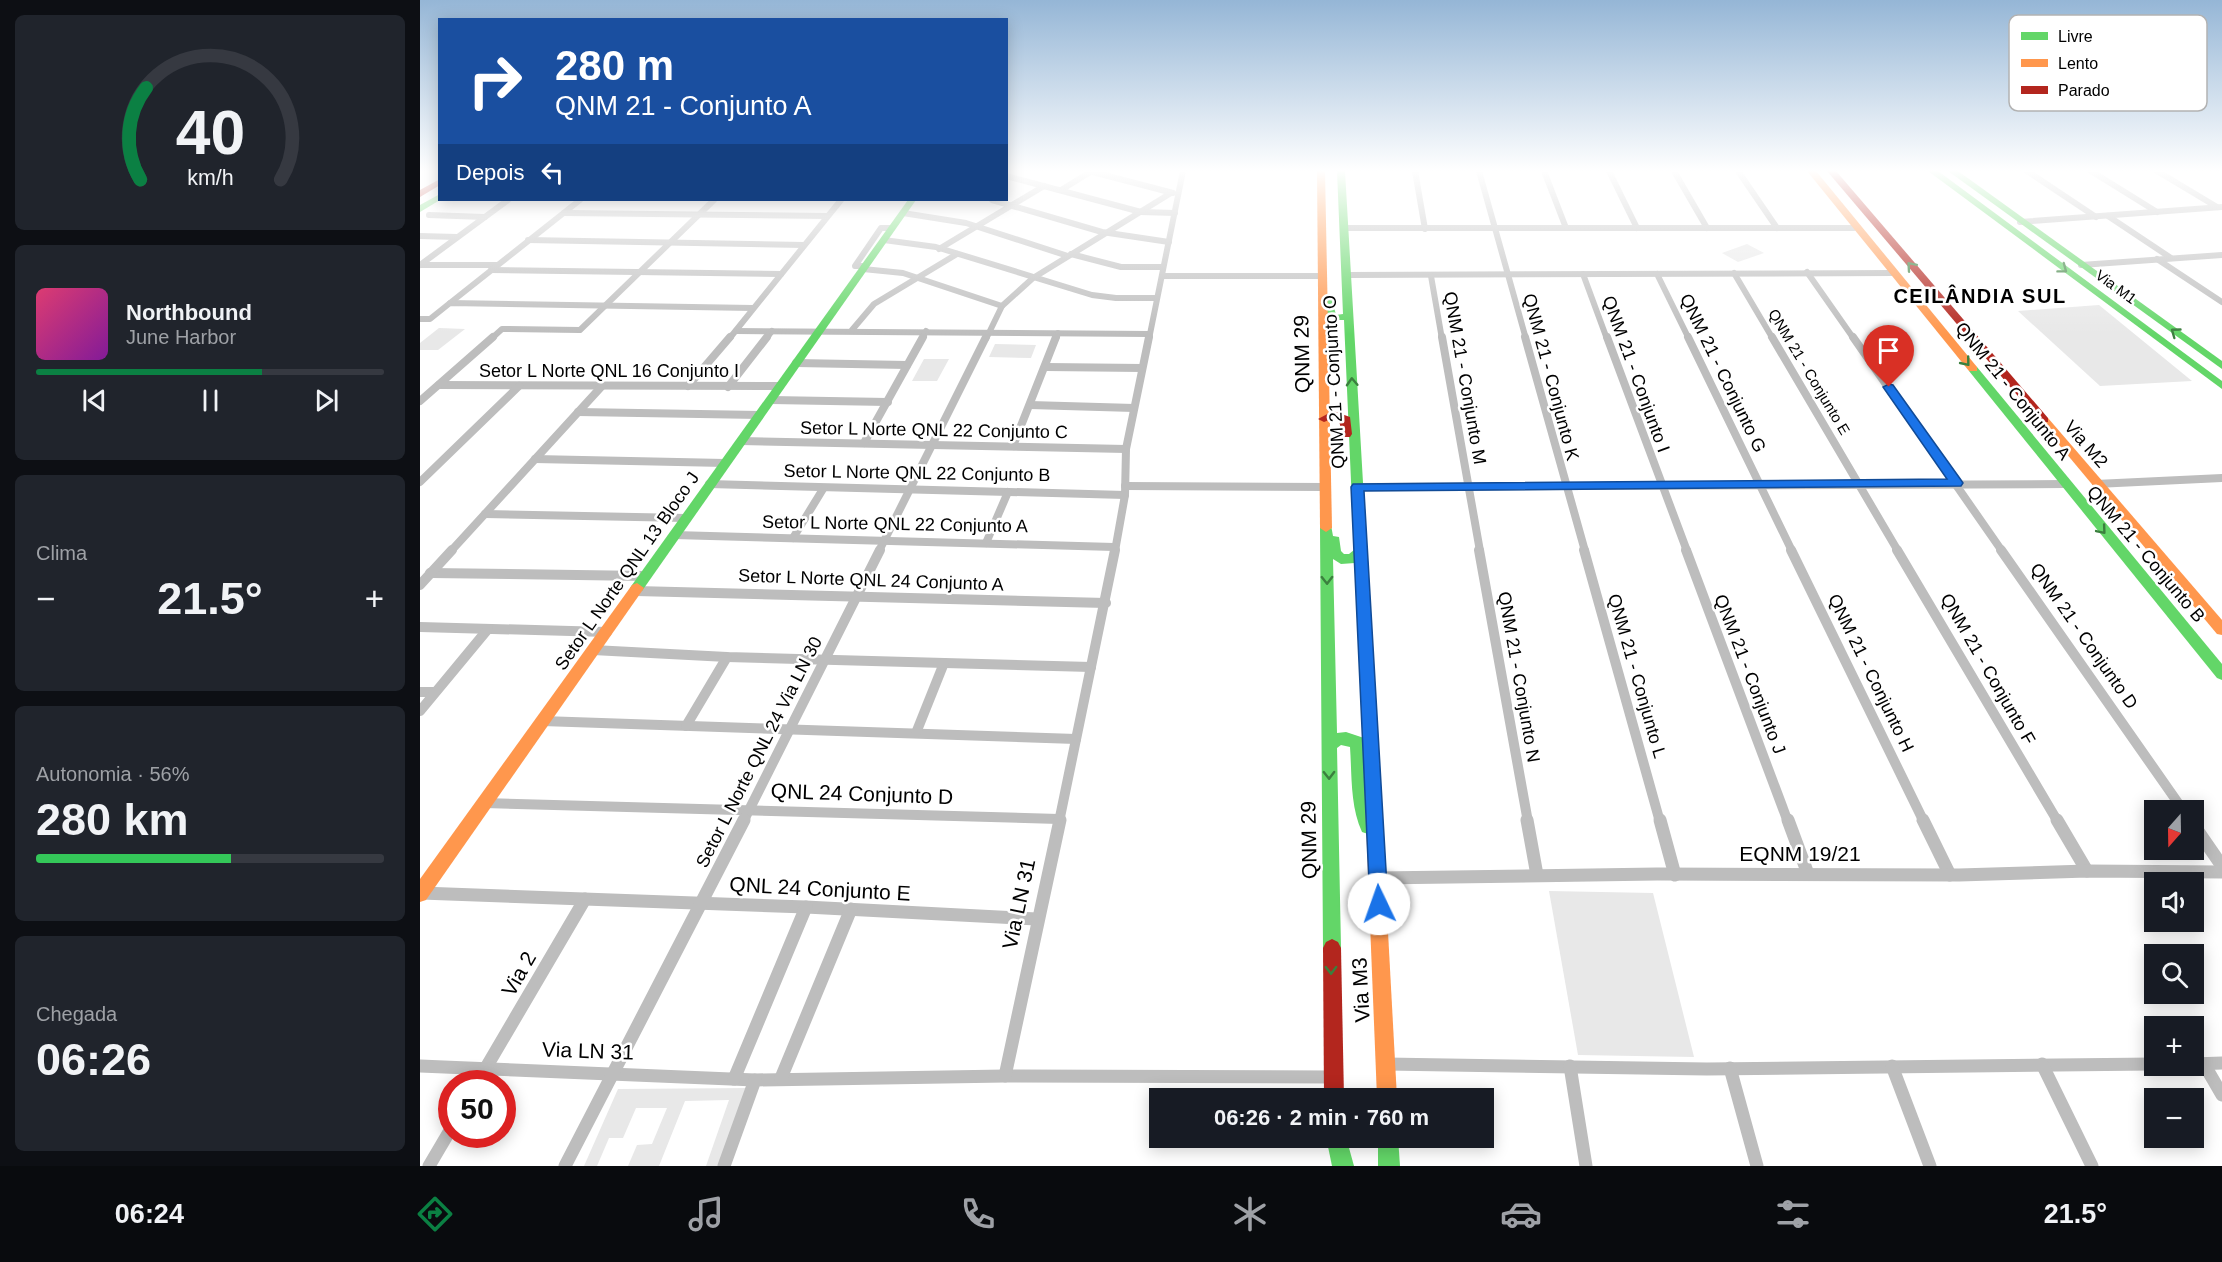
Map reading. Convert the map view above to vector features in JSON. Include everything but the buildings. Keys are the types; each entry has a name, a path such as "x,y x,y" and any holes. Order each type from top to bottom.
{"main road":[{"name":"Setor L Norte QNL 13 Bloco J","path":"420,893 894,225"},
{"path":"1321,225 1322,279 1329,295 1329,316 1339,319 1348,316"},
{"path":"1343,225 1348,275"},
{"path":"1852,225 1894,273"},
{"name":"Via M2","path":"1876,225 2222,630"},
{"name":"Via M1","path":"2014,225 2222,386"},
{"path":"2025,225 2036,233"},
{"name":"Via M1","path":"2025,225 2222,366"},
{"name":"QNM 21 - Conjunto A","path":"1894,273 2066,484"},
{"name":"QNM 21 - Conjunto O","path":"1348,275 1359,553 1375,849"},
{"name":"QNM 29","path":"1322,279 1334,1088"},
{"path":"1932,320 1956,320"},
{"path":"1324,419 1335,414 1346,418 1347,455 1357,485"},
{"name":"QNM 21 - Conjunto B","path":"2066,484 2222,674"},
{"path":"1326,494 1333,520 1336,556 1347,560 1359,553"},
{"path":"1329,746 1333,740 1340,738 1349,738 1358,743 1361,803 1375,849"},
{"name":"Via M3","path":"1375,849 1387,1088"},
{"path":"1336,1148 1336,1166"},
{"path":"1339,1148 1343,1166"},
{"path":"1388,1148 1389,1166"}],"street":[{"path":"420,265 473,225"},
{"path":"420,319 430,319 547,225"},
{"path":"420,401 502,329 580,330 689,225"},
{"path":"688,386 819,225"},
{"path":"971,225 1070,255 1121,267 1163,267"},
{"path":"939,249 979,225"},
{"path":"1079,225 1138,240 1169,242"},
{"path":"892,228 880,228 855,266 915,277 1002,306 1034,278 1119,225"},
{"name":"Via LN 31","path":"420,1066 755,1080 1005,1076 1106,603 1125,490 1126,449 1172,225"},
{"name":"QNM 21 - Conjunto K","path":"1494,225 1566,486"},
{"path":"2122,225 2171,258"},
{"path":"1345,228 1854,228"},
{"path":"420,236 457,237"},
{"path":"528,240 804,244"},
{"path":"884,240 904,241 939,249 1095,296 1156,298"},
{"path":"852,330 874,304 915,277 957,254"},
{"path":"2081,265 2222,255"},
{"path":"2157,259 2222,302"},
{"path":"420,265 640,273 781,274"},
{"name":"QNM 21 - Conjunto D","path":"1807,272 2176,800"},
{"name":"QNM 21 - Conjunto E","path":"1734,273 1860,484"},
{"path":"1348,275 1894,273"},
{"name":"QNM 21 - Conjunto I","path":"1583,274 1662,485"},
{"name":"QNM 21 - Conjunto G","path":"1657,274 1762,485"},
{"path":"1162,276 1322,279"},
{"name":"QNM 21 - Conjunto M","path":"1431,276 1469,485"},
{"path":"450,303 753,308"},
{"name":"Setor L Norte QNL 24 Via LN 30","path":"565,1166 611,1073 702,903 1002,306"},
{"path":"736,330 1149,334"},
{"path":"728,387 772,331"},
{"path":"864,443 926,331"},
{"path":"1013,446 1058,333"},
{"path":"796,363 907,364"},
{"path":"1046,367 1142,368"},
{"name":"Setor L Norte QNL 16 Conjunto I","path":"439,385 780,386"},
{"path":"420,482 519,386"},
{"path":"420,585 602,386"},
{"path":"771,400 888,402"},
{"path":"1030,405 1134,408"},
{"path":"578,412 760,415"},
{"name":"Setor L Norte QNL 22 Conjunto C","path":"741,441 1126,449"},
{"path":"535,459 725,463"},
{"path":"2096,484 2222,478"},
{"name":"Setor L Norte QNL 22 Conjunto B","path":"709,484 823,489 1008,492 1125,490 1326,494"},
{"name":"QNM 21 - Conjunto F","path":"1860,484 2087,871"},
{"name":"QNM 21 - Conjunto A","path":"1357,485 2066,484"},
{"name":"QNM 21 - Conjunto N","path":"1469,485 1537,875"},
{"name":"QNM 21 - Conjunto J","path":"1662,485 1808,874"},
{"name":"QNM 21 - Conjunto H","path":"1762,485 1950,875"},
{"name":"QNM 21 - Conjunto L","path":"1566,486 1676,875"},
{"path":"794,538 823,489"},
{"path":"986,543 1008,492"},
{"path":"485,514 686,518"},
{"name":"Setor L Norte QNL 22 Conjunto A","path":"674,535 1114,547"},
{"path":"430,573 646,576"},
{"name":"Setor L Norte QNL 24 Conjunto A","path":"636,591 1106,603"},
{"path":"420,627 607,632"},
{"path":"420,711 488,629"},
{"path":"593,651 1091,667"},
{"path":"686,726 727,657"},
{"path":"916,733 944,663"},
{"path":"420,692 435,692"},
{"path":"542,721 1076,739"},
{"name":"QNL 24 Conjunto D","path":"484,803 1059,819"},
{"path":"2204,840 2222,866"},
{"name":"EQNM 19/21","path":"1378,878 1537,875 1950,875 2087,871 2222,872"},
{"name":"QNL 24 Conjunto E","path":"420,893 806,907 1037,920"},
{"name":"Via 2","path":"486,1068 585,899"},
{"path":"735,1079 806,907"},
{"path":"781,1078 851,909"},
{"path":"2204,1064 2222,1063"},
{"path":"1386,1064 1730,1068 2144,1064"},
{"path":"2042,1064 2092,1166"},
{"path":"1570,1066 1586,1166"},
{"path":"1892,1066 1930,1166"},
{"path":"1730,1068 1757,1166"},
{"path":"2204,1072 2222,1095"},
{"path":"1005,1076 1333,1077"},
{"path":"724,1166 755,1080"},
{"path":"429,1166 440,1148"}],"shaded area":[{"path":"1747,244 1764,253 1738,262 1722,253"},
{"path":"2099,305 2192,381 2100,386 2018,311"},
{"path":"439,328 465,329 438,350 420,350 420,343"},
{"path":"995,344 1036,345 1031,358 989,357"},
{"path":"924,359 949,359 937,381 912,381"},
{"path":"1549,891 1653,893 1694,1057 1578,1055"},
{"path":"749,1088 721,1166 706,1166 729,1100 685,1101 659,1166 628,1166 637,1145 652,1144 667,1108 636,1108 623,1138 609,1138 597,1166 584,1166 618,1089"}],"traffic: fast":[{"path":"637,588 894,225"},
{"path":"1344,225 1367,673"},
{"path":"2005,225 2222,386"},
{"path":"2027,225 2222,366"},
{"path":"1329,301 1331,318 1348,317"},
{"path":"1973,369 2222,674"},
{"path":"1326,528 1332,948"},
{"path":"1334,540 1334,552 1341,559 1352,559 1359,553"},
{"path":"1329,746 1343,738 1358,743 1361,803 1368,827"},
{"path":"1339,1148 1343,1166"},
{"path":"1388,1148 1389,1166"}],"traffic: slow":[{"path":"1322,225 1326,528"},
{"path":"1856,225 1973,369"},
{"path":"2044,420 2222,630"},
{"path":"420,894 637,588"},
{"path":"1367,673 1387,1088"}],"traffic: jam":[{"path":"1878,225 2044,420"},
{"path":"1324,419 1335,414 1346,419 1346,434"},
{"path":"1332,948 1334,1088"}],"district":[{"name":"CEILÂNDIA SUL","path":"1980,296"}],"route":[{"path":"1379,904 1357,487 1956,483 1889,387"}]}
